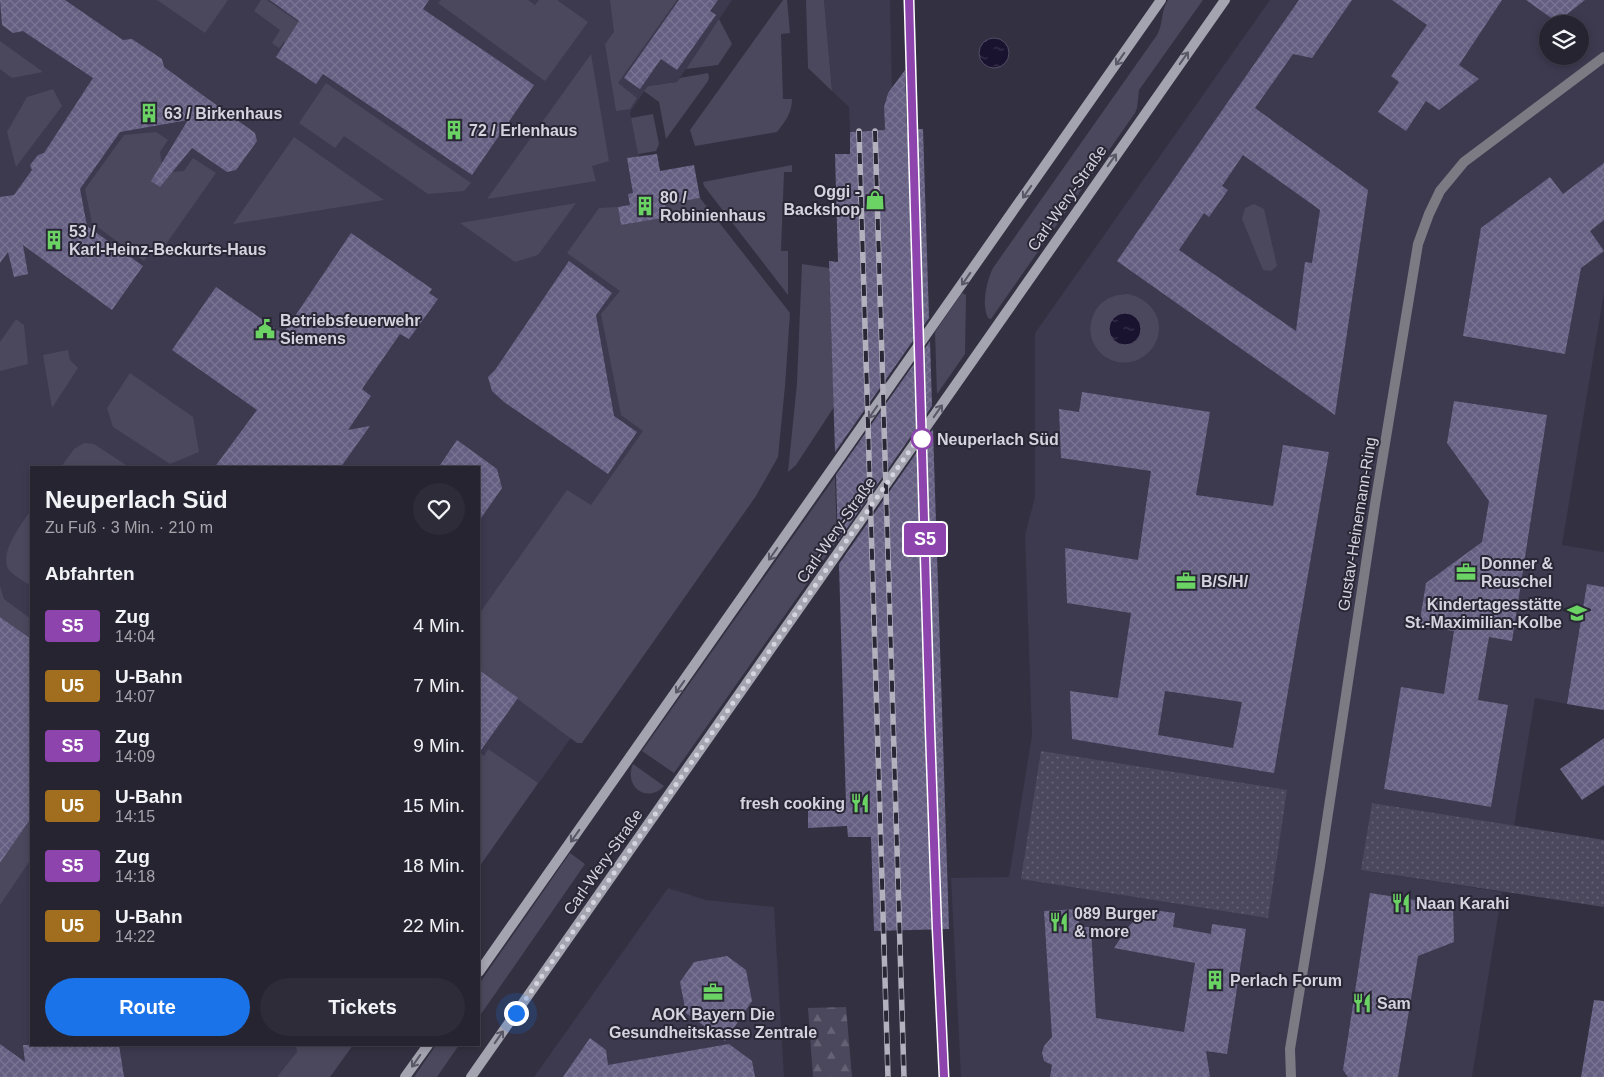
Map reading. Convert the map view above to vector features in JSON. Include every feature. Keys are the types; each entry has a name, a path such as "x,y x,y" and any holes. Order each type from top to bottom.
{"main road":[{"path":"480,971 1161,0"},
{"name":"Carl-Wery-Straße","path":"471,1077 1224,0"},
{"path":"405,1077 427,1046"}],"street":[{"name":"Gustav-Heinemann-Ring","path":"1291,1077 1290,1049 1375,504 1418,244 1440,191 1464,162 1604,56"}],"shaded area":[{"path":"0,0 732,0 677,82 648,86 630,112 646,190 663,188 668,217 756,294 593,707 480,866 480,466 30,466 30,1046 352,1046 330,1077 0,1077"},
{"path":"824,0 890,0 892,88 888,93 884,107 885,130 850,132 849,107 832,91"},
{"path":"1270,0 1604,0 1604,293 1562,545 1604,552 1604,689 1599,689 1595,709 1535,698 1514,826 1372,803 1362,870 1502,892 1472,1077 961,1077 951,878 1009,877 1032,735 1025,535 1035,497 1035,333"},
{"path":"668,888 706,900 774,907 784,1077 534,1077"}],"green space":[{"path":"157,0 228,0 205,33"},
{"path":"261,0 267,0 304,26 290,46 284,42 279,48 272,43 280,30 254,11"},
{"path":"441,0 528,0 535,5 539,0 557,0 588,22 545,81 438,3"},
{"path":"610,0 677,0 618,83 637,98 630,109 616,111 605,44 614,32"},
{"path":"783,0 787,0 790,33 781,34 783,99 792,99 791,109 785,121 777,132 695,146 690,130"},
{"path":"806,0 824,0 832,91 808,68"},
{"path":"1168,0 1203,0 1139,90 1135,113 991,319 988,318 985,300 993,268 1157,35"},
{"path":"719,19 732,44 718,65 686,69"},
{"path":"0,41 43,72 12,78 0,69"},
{"path":"591,54 609,161 592,166 596,181 487,199"},
{"path":"708,73 708,81 666,139 659,102 644,91 648,86 677,82 680,78"},
{"path":"326,83 471,183 464,191 428,194 344,136 335,148 299,123"},
{"path":"53,89 62,106 16,167 7,132 27,97"},
{"path":"653,114 659,144 656,151 638,154 631,118"},
{"path":"156,132 168,140 160,152 162,166 172,172 184,171 193,158 216,173 166,244 153,247 144,261 92,223 85,189 124,135"},
{"path":"294,137 384,200 233,224"},
{"path":"792,165 792,172 784,172 781,251 788,251 788,295 704,186 703,182"},
{"path":"700,198 790,313 778,457 756,496 582,743 577,743 481,672 480,613 567,490 591,505 643,431 621,415 601,314 620,291 567,253 599,208 618,207 621,225 667,217 665,203"},
{"path":"576,203 538,255 515,262 460,223"},
{"path":"1254,204 1264,209 1277,266 1271,271 1263,270 1242,219 1245,208"},
{"path":"802,264 829,268 834,407 796,465 788,472 797,383"},
{"path":"962,293 966,295 965,354 937,394 935,332"},
{"path":"1128,294 1143,300 1156,314 1159,325 1158,336 1154,346 1147,354 1137,360 1126,362 1114,361 1102,354 1094,344 1091,332 1092,319 1097,308 1106,300 1111,297","holes":["1136,318 1140,335 1133,343 1120,345 1110,335"]},
{"path":"16,319 24,325 28,364 0,371 0,342"},
{"path":"68,350 70,360 78,368 52,408 43,355"},
{"path":"130,373 193,417 199,452 170,464 113,427 107,408"},
{"path":"84,443 94,444 127,466 62,466 74,449"},
{"path":"835,477 837,541 674,773 642,751"},
{"path":"30,512 30,585 10,572 6,562 9,546"},
{"path":"0,586 4,599 30,618 30,638 0,617"},
{"path":"488,749 538,783 480,866 480,753 484,756"},
{"path":"1041,751 1287,790 1268,918 1021,879"},
{"path":"633,764 664,786 658,791 651,793 639,790 631,780"},
{"path":"1372,803 1604,840 1604,907 1361,870"},
{"path":"30,819 30,860 0,905 0,863"},
{"path":"570,853 585,864 480,1016 480,983"},
{"path":"846,1007 852,1077 813,1077 808,1008"},
{"path":"296,1046 352,1046 330,1077 277,1077 297,1052"},
{"path":"435,1046 458,1046 437,1077 414,1077"}],"water":[{"path":"994,38 1000,39 1008,47 1008,59 1000,67 994,68 988,67 980,59 979,53 980,47 988,39"},
{"path":"1125,313 1131,314 1136,318 1140,323 1140,335 1136,340 1131,344 1125,345 1119,344 1114,340 1110,335 1109,329 1110,323 1114,318 1119,314"}],"building":[{"path":"0,0 65,0 123,40 132,39 162,59 164,67 255,133 257,141 236,170 227,172 192,148 160,187 151,181 188,120 120,132 80,189 87,226 143,266 112,310 23,245 28,274 14,277 8,252 0,263 0,197 14,195 32,170 30,165 38,155 44,153 93,78 23,31 13,33 2,25"},
{"name":"72 / Erlenhaus","path":"270,0 429,0 423,9 534,85 472,175 323,74 316,84 276,57 299,21"},
{"path":"679,0 718,0 710,11 716,15 677,70 661,59 640,89 624,78"},
{"path":"1299,0 1352,0 1312,58 1293,54 1255,108 1368,190 1335,415 1117,261","holes":["1243,155 1320,210 1312,263 1305,262 1296,331 1179,250 1204,213 1209,217 1228,190 1222,186"]},
{"path":"1392,0 1502,0 1459,65 1479,79 1439,110 1426,101 1406,131 1378,112 1399,82 1391,76 1427,25"},
{"path":"1526,0 1585,0 1566,15 1547,15"},
{"path":"905,70 907,130 923,129 929,318 835,452 829,261 838,262 835,154 850,154 850,132 885,130 884,107 888,93"},
{"path":"657,154 660,171 694,165 700,198 665,204 668,217 621,225 618,207 630,205 628,194 633,193 627,158"},
{"path":"1604,163 1604,220 1590,231 1604,251 1581,268 1565,354 1463,336 1481,228 1550,177 1563,194"},
{"path":"351,233 432,289 429,293 438,299 409,339 400,334 362,389 371,396 348,430 370,426 341,466 215,466 257,410 172,350 216,287 283,334"},
{"path":"569,261 612,293 596,315 614,416 637,432 608,474 504,402 492,391 488,377 495,370"},
{"path":"930,341 932,406 838,541 836,475"},
{"name":"B/S/H/","path":"1082,392 1210,412 1196,495 1273,506 1283,445 1329,452 1274,773 1072,739 1070,691 1118,698 1131,613 1067,603 1065,548 1138,560 1151,471 1061,458 1059,409 1079,412","holes":["1165,691 1242,702 1233,748 1158,735"]},
{"path":"1454,401 1547,415 1512,641 1489,637 1478,700 1508,705 1491,807 1384,789 1401,687 1444,694 1454,631 1419,626 1426,583 1482,542 1489,501 1447,443"},
{"path":"933,429 949,929 874,931 871,837 848,837 847,826 808,828 808,806 846,805 839,564"},
{"path":"457,440 497,469 502,488 480,520 480,466 439,466"},
{"path":"1587,584 1604,587 1604,710 1567,704"},
{"path":"0,617 30,638 30,819 0,863"},
{"path":"480,671 518,698 480,752"},
{"path":"1604,738 1604,785 1582,800 1560,769"},
{"path":"1370,893 1453,906 1454,942 1418,956 1398,1077 1348,1077 1343,1070"},
{"name":"Perlach Forum","path":"1078,909 1079,927 1091,927 1096,1018 1184,1032 1195,963 1114,948 1135,920 1153,910 1175,913 1173,927 1211,934 1212,924 1246,929 1227,1054 1206,1051 1210,1077 1050,1077 1052,1065 1044,1061 1042,1053 1044,1046 1052,1037 1044,911"},
{"path":"727,956 746,970 752,1001 725,1041 686,1013 680,982 694,962"},
{"path":"1594,1000 1604,1001 1604,1077 1581,1077"},
{"path":"590,1038 606,1050 608,1065 729,1044 752,1061 755,1077 563,1077"},
{"path":"0,1044 25,1062 23,1045 119,1046 124,1077 0,1077"}],"railway":[{"path":"909,0 930,730 944,1077"},
{"path":"859,131 888,1077"},
{"path":"875,131 904,1077"}],"train":[{"name":"S5","path":"909,0 930,730 944,1077"}],"place":[{"name":"63 / Birkenhaus","path":"149,113"},
{"name":"72 / Erlenhaus","path":"454,130"},
{"name":"Oggi - Backshop","path":"875,200"},
{"name":"80 / Robinienhaus","path":"645,206"},
{"name":"53 / Karl-Heinz-Beckurts-Haus","path":"54,240"},
{"name":"Betriebsfeuerwehr Siemens","path":"265,329"},
{"name":"Neuperlach Süd","path":"922,439"},
{"name":"Donner & Reuschel","path":"1466,572"},
{"name":"B/S/H/","path":"1186,581"},
{"name":"Kindertagesstätte St.-Maximilian-Kolbe","path":"1577,613"},
{"name":"fresh cooking","path":"860,803"},
{"name":"Naan Karahi","path":"1401,903"},
{"name":"089 Burger & more","path":"1059,922"},
{"name":"Perlach Forum","path":"1215,980"},
{"name":"AOK Bayern Die Gesundheitskasse Zentrale","path":"713,992"},
{"name":"Sam","path":"1362,1003"}],"route":[{"path":"516,1013 922,433 922,439"}]}
